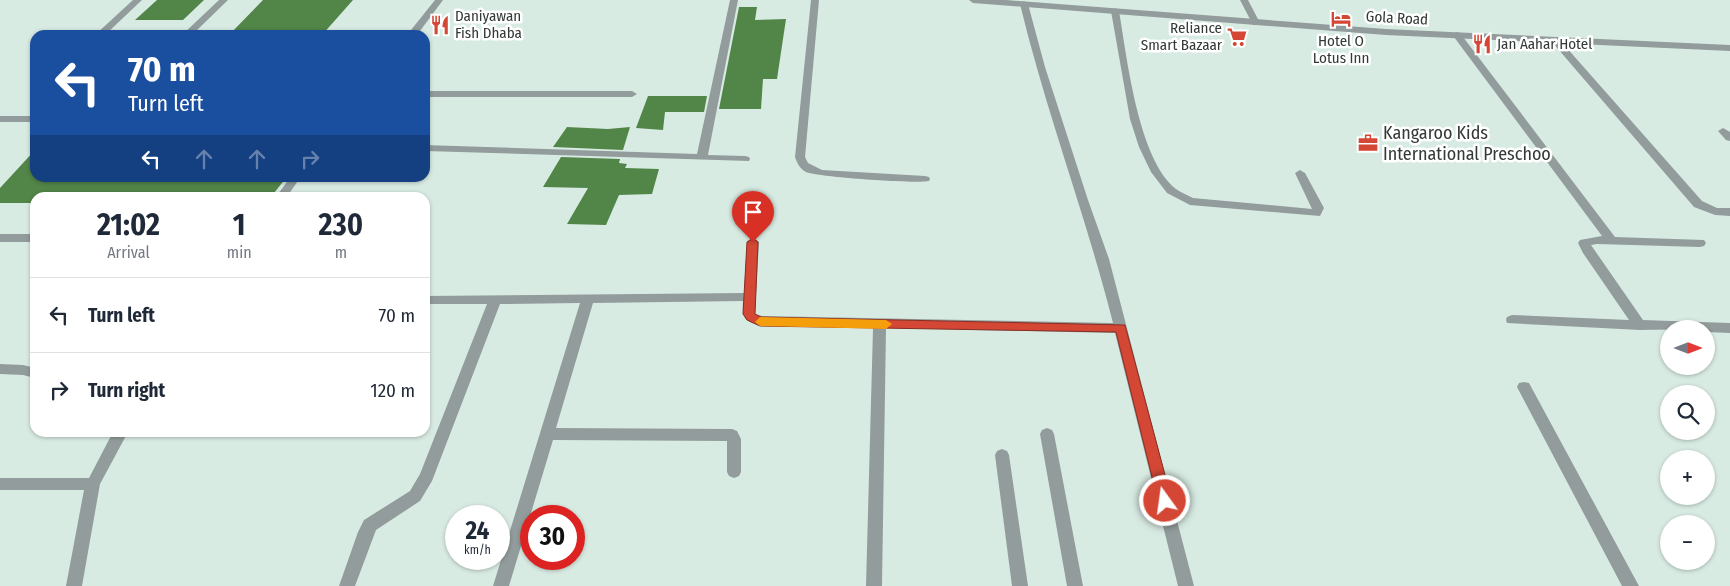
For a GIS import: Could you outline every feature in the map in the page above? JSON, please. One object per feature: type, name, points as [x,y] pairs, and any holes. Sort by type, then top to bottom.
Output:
[{"type":"street","points":[[105,30],[138,0]]},
{"type":"street","points":[[192,30],[224,0]]},
{"type":"street","points":[[416,30],[439,0]]},
{"type":"street","points":[[702,158],[734,0]]},
{"type":"street","points":[[815,0],[800,157],[805,167],[822,173],[925,179]]},
{"type":"street","name":"Gola Road","points":[[973,0],[1256,23],[1730,48]]},
{"type":"street","points":[[1244,0],[1256,23]]},
{"type":"street","points":[[1024,4],[1040,67],[1082,200],[1103,259],[1186,586]]},
{"type":"street","points":[[1115,11],[1133,105],[1146,155],[1153,169],[1174,194],[1190,201],[1316,213],[1318,208],[1300,173]]},
{"type":"street","points":[[1457,35],[1612,241]]},
{"type":"street","points":[[1555,40],[1698,204],[1715,211],[1730,212]]},
{"type":"street","points":[[430,94],[632,94]]},
{"type":"street","points":[[0,119],[30,119]]},
{"type":"street","points":[[430,148],[745,159]]},
{"type":"street","points":[[0,238],[30,238]]},
{"type":"street","points":[[1640,325],[1584,243],[1590,241],[1612,241],[1700,243]]},
{"type":"street","points":[[753,242],[749,314],[751,318],[760,322],[1121,328]]},
{"type":"street","points":[[430,300],[749,297]]},
{"type":"street","points":[[501,586],[588,299]]},
{"type":"street","points":[[347,586],[370,525],[415,496],[427,477],[495,300]]},
{"type":"street","points":[[1512,320],[1730,328]]},
{"type":"street","points":[[874,586],[880,324]]},
{"type":"street","points":[[0,369],[23,370],[30,372]]},
{"type":"street","points":[[1524,387],[1631,586]]},
{"type":"street","points":[[547,434],[732,435],[734,439],[734,472]]},
{"type":"street","points":[[1047,434],[1075,586]]},
{"type":"street","points":[[74,586],[93,484],[118,437]]},
{"type":"street","points":[[1002,455],[1020,586]]},
{"type":"street","points":[[0,484],[93,484]]},
{"type":"building","points":[[157,0],[204,0],[183,20],[135,20]]},
{"type":"building","points":[[263,0],[353,0],[326,30],[234,30]]},
{"type":"building","points":[[739,7],[757,7],[755,20],[786,19],[777,79],[763,79],[761,109],[719,109]]},
{"type":"building","points":[[648,96],[707,96],[704,112],[665,112],[663,130],[636,128]]},
{"type":"building","points":[[567,127],[608,129],[630,127],[623,150],[553,147]]},
{"type":"building","points":[[30,155],[30,182],[283,182],[275,192],[30,192],[30,203],[0,203],[0,188]]},
{"type":"building","points":[[561,157],[620,159],[619,163],[627,164],[625,168],[659,169],[652,194],[619,195],[606,225],[567,224],[588,188],[543,187]]},
{"type":"slow traffic","points":[[760,322],[886,324]]},
{"type":"place","name":"Hotel O Lotus Inn","points":[[1341,19]]},
{"type":"place","name":"Daniyawan Fish Dhaba","points":[[440,25]]},
{"type":"place","name":"Reliance Smart Bazaar","points":[[1237,37]]},
{"type":"place","name":"Jan Aahar Hotel","points":[[1482,44]]},
{"type":"place","name":"Kangaroo Kids International Preschoo","points":[[1368,143]]},
{"type":"route","points":[[753,242],[748,309],[751,318],[760,322],[1121,328],[1165,501]]}]
